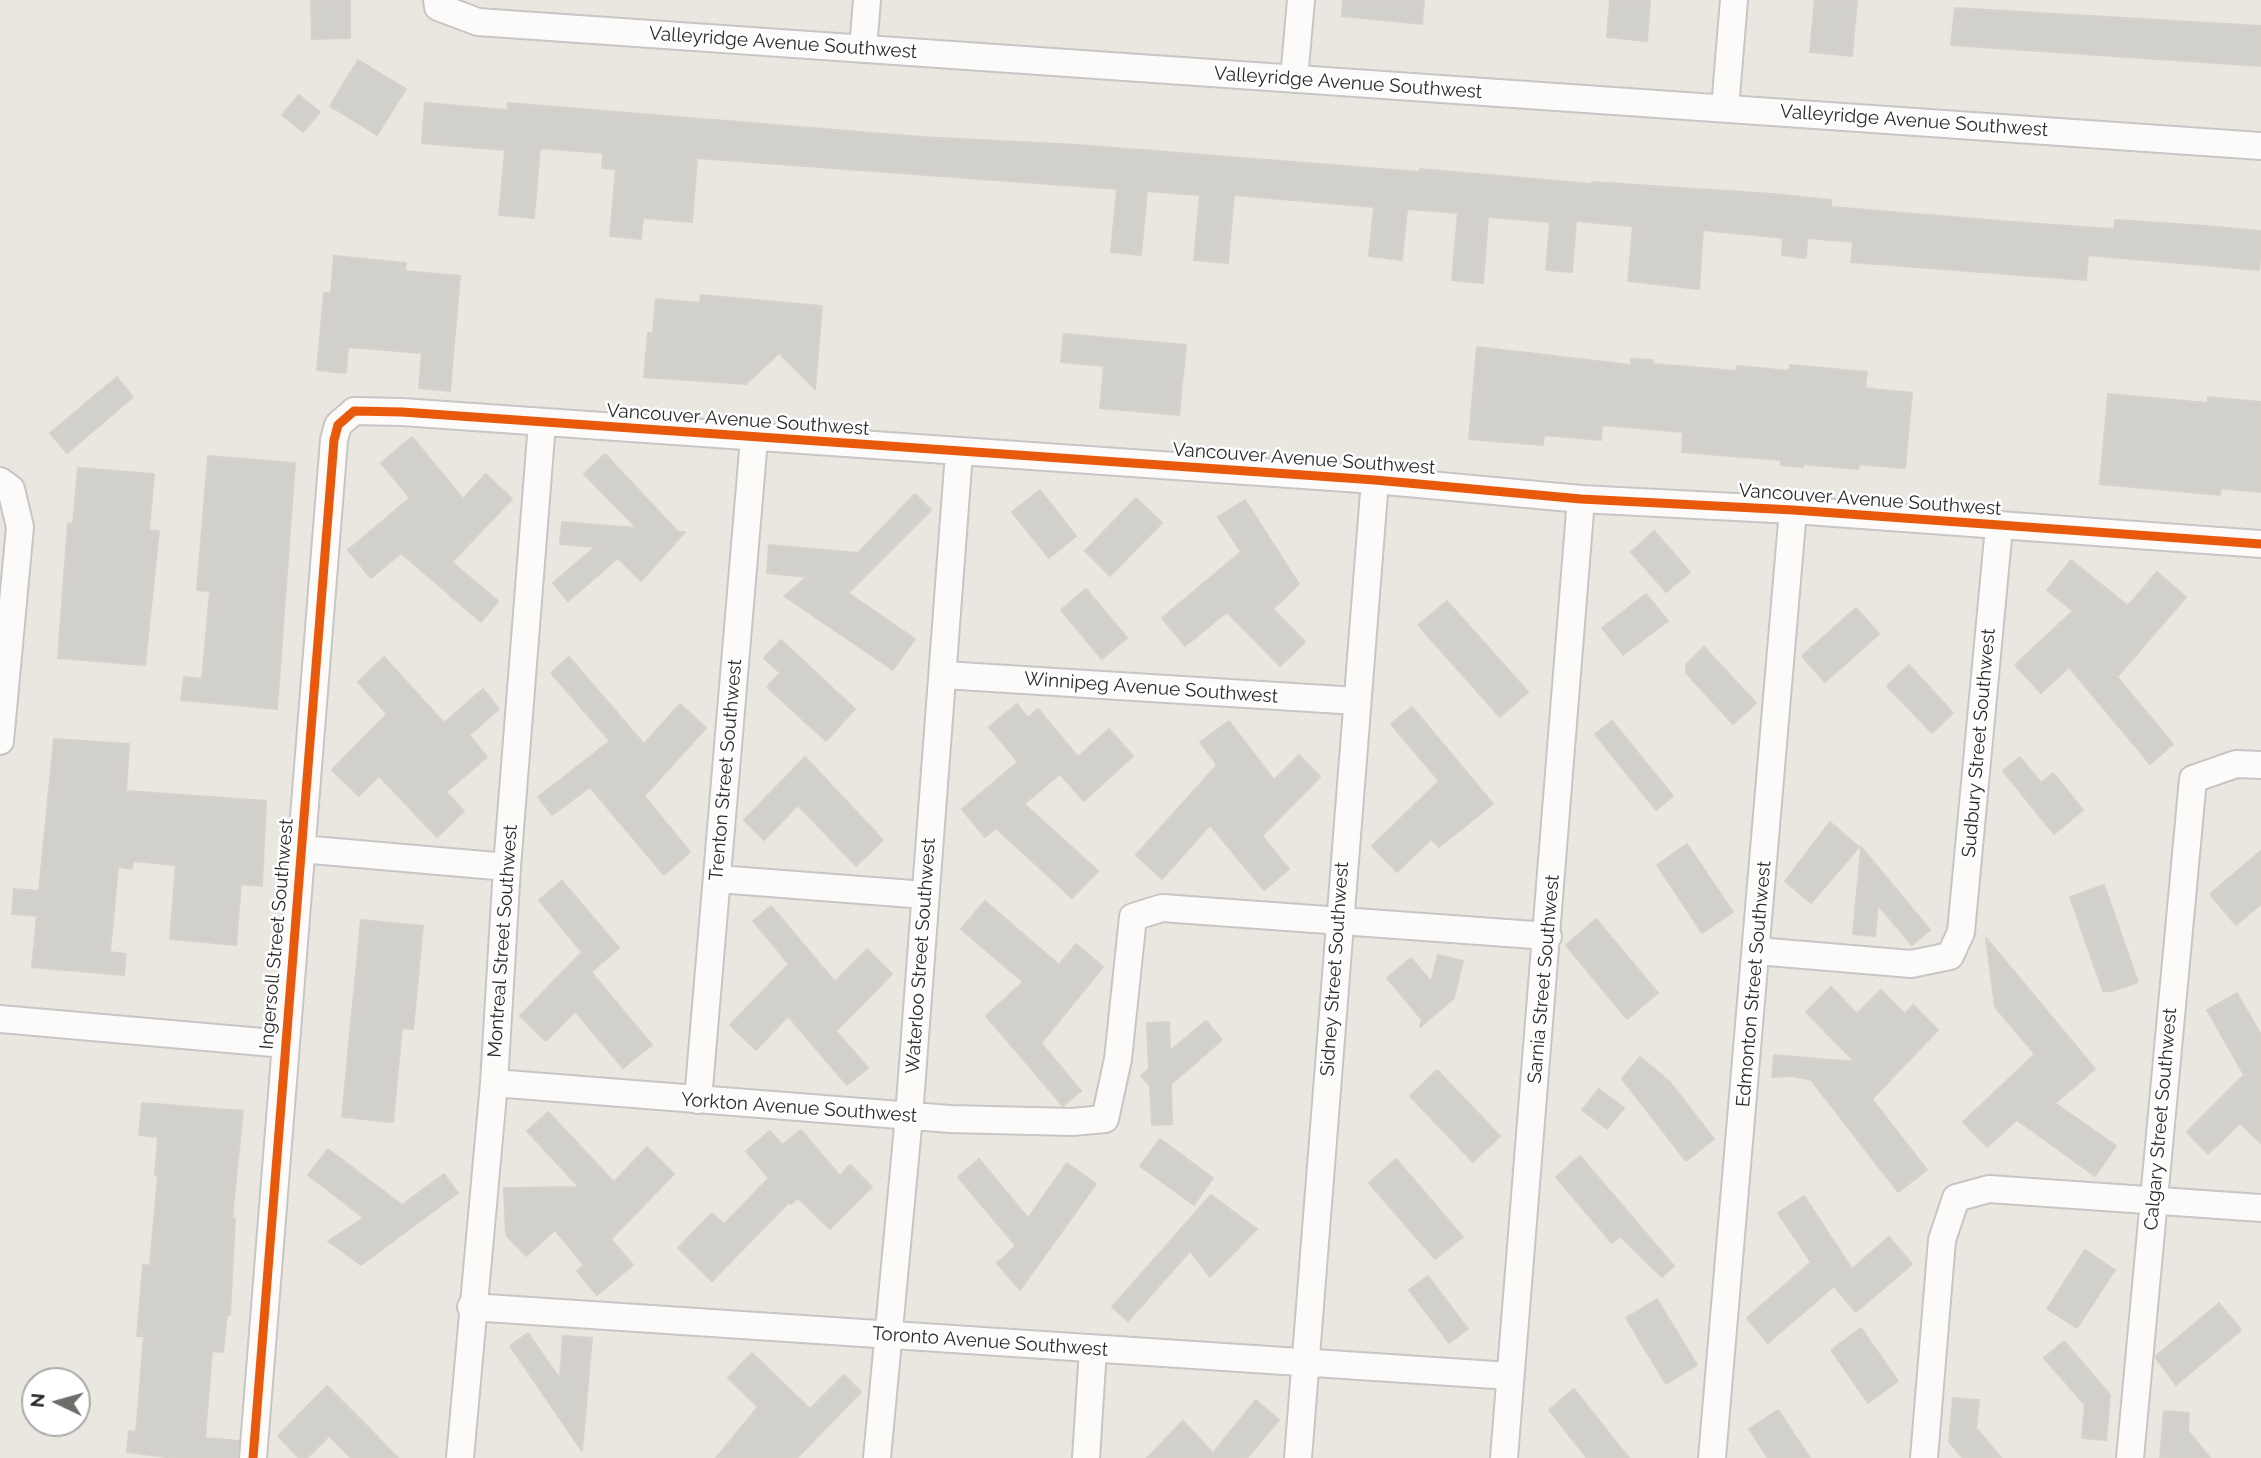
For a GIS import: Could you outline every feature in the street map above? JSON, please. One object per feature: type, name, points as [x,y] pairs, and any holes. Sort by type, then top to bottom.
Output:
[{"type":"street","points":[[863,49],[867,0]]},
{"type":"street","points":[[1294,79],[1301,0]]},
{"type":"street","points":[[1725,108],[1734,0]]},
{"type":"street","name":"Valleyridge Avenue Southwest","points":[[438,3],[478,22],[2261,146]]},
{"type":"street","name":"Vancouver Avenue Southwest","points":[[346,416],[354,411],[402,412],[754,439],[1375,480],[1581,499],[1793,510],[2261,544]]},
{"type":"street","name":"Ingersoll Street Southwest","points":[[253,1458],[334,440],[338,425],[346,416]]},
{"type":"street","name":"Montreal Street Southwest","points":[[460,1458],[471,1307],[494,1083],[507,867],[542,423]]},
{"type":"street","name":"Trenton Street Southwest","points":[[698,1100],[754,439]]},
{"type":"street","name":"Waterloo Street Southwest","points":[[877,1458],[909,1116],[959,453]]},
{"type":"street","name":"Sidney Street Southwest","points":[[1298,1458],[1375,480]]},
{"type":"street","points":[[0,741],[20,527],[6,485]]},
{"type":"street","name":"Sarnia Street Southwest","points":[[1504,1458],[1581,499]]},
{"type":"street","name":"Edmonton Street Southwest","points":[[1712,1458],[1793,510]]},
{"type":"street","name":"Sudbury Street Southwest","points":[[1757,951],[1911,964],[1950,956],[1961,932],[1999,527]]},
{"type":"street","name":"Winnipeg Avenue Southwest","points":[[944,676],[1357,701]]},
{"type":"street","name":"Calgary Street Southwest","points":[[2130,1458],[2193,779],[2236,764],[2261,765]]},
{"type":"street","points":[[301,849],[507,867]]},
{"type":"street","points":[[718,879],[925,895]]},
{"type":"street","name":"Yorkton Avenue Southwest","points":[[494,1083],[909,1116],[1072,1122],[1105,1119],[1118,1059],[1133,917],[1162,908],[1339,923]]},
{"type":"street","points":[[1339,923],[1548,936]]},
{"type":"street","points":[[0,1019],[285,1044]]},
{"type":"street","points":[[1924,1458],[1942,1240],[1956,1198],[1989,1189],[2261,1208]]},
{"type":"street","name":"Toronto Avenue Southwest","points":[[471,1307],[1510,1376]]},
{"type":"street","points":[[1086,1458],[1093,1349]]},
{"type":"building","points":[[311,0],[350,0],[350,38],[312,39]]},
{"type":"building","points":[[1343,0],[1424,0],[1422,24],[1342,16]]},
{"type":"building","points":[[1610,0],[1650,0],[1647,41],[1607,37]]},
{"type":"building","points":[[1815,0],[1857,0],[1852,56],[1810,52]]},
{"type":"building","points":[[1955,8],[2261,26],[2261,66],[1951,45]]},
{"type":"building","points":[[358,60],[406,89],[377,135],[330,106]]},
{"type":"building","points":[[299,95],[320,112],[303,132],[282,115]]},
{"type":"building","points":[[425,103],[508,110],[508,103],[921,137],[1078,145],[1420,172],[1420,169],[1592,184],[1773,194],[1831,200],[1831,207],[2025,223],[2114,229],[2115,220],[2206,226],[2261,231],[2261,249],[2259,270],[2088,255],[2086,280],[1851,262],[1853,242],[1807,238],[1806,258],[1782,255],[1783,238],[1703,230],[1699,289],[1628,281],[1633,226],[1576,221],[1572,272],[1546,270],[1550,222],[1488,217],[1483,283],[1452,280],[1458,213],[1407,209],[1402,260],[1369,256],[1374,207],[1234,195],[1228,263],[1194,260],[1200,195],[1147,191],[1141,255],[1111,252],[1117,189],[697,158],[692,222],[643,218],[641,239],[610,236],[616,169],[602,168],[603,153],[540,148],[534,218],[499,215],[505,150],[422,143]]},
{"type":"building","points":[[334,256],[406,263],[405,271],[460,276],[450,391],[419,388],[422,353],[348,347],[346,373],[317,370],[324,293],[331,293]]},
{"type":"building","points":[[701,295],[822,306],[815,389],[779,353],[746,384],[644,377],[648,333],[653,333],[656,299],[700,303]]},
{"type":"building","points":[[1064,334],[1186,345],[1179,415],[1100,408],[1104,366],[1061,362]]},
{"type":"building","points":[[1477,347],[1631,365],[1631,359],[1653,360],[1653,364],[1737,371],[1737,366],[1789,371],[1790,365],[1867,372],[1865,388],[1912,393],[1905,468],[1859,464],[1858,469],[1803,464],[1803,467],[1781,465],[1781,460],[1682,452],[1683,432],[1602,425],[1601,440],[1544,435],[1543,445],[1469,439]]},
{"type":"building","points":[[117,377],[133,397],[67,453],[50,433]]},
{"type":"building","points":[[2108,394],[2208,403],[2208,397],[2261,402],[2261,492],[2221,488],[2220,495],[2100,484]]},
{"type":"building","points":[[412,437],[463,499],[486,474],[512,499],[452,562],[498,601],[481,622],[401,553],[371,578],[348,550],[410,498],[381,463]]},
{"type":"building","points":[[605,454],[678,532],[685,532],[641,581],[618,558],[568,601],[553,583],[595,547],[560,544],[562,522],[637,528],[584,474]]},
{"type":"building","points":[[208,456],[295,463],[277,709],[181,700],[184,677],[202,679],[210,591],[197,590]]},
{"type":"building","points":[[78,468],[154,474],[149,530],[159,531],[145,665],[58,658],[68,523],[73,524]]},
{"type":"building","points":[[1040,490],[1076,536],[1049,558],[1012,512]]},
{"type":"building","points":[[915,494],[931,510],[848,593],[915,639],[893,670],[784,596],[807,577],[767,573],[769,545],[858,553]]},
{"type":"building","points":[[1136,498],[1162,523],[1110,576],[1085,551]]},
{"type":"building","points":[[1245,500],[1299,584],[1273,609],[1305,642],[1280,666],[1227,612],[1185,646],[1162,618],[1241,552],[1218,517]]},
{"type":"building","points":[[1654,531],[1690,572],[1666,592],[1631,552]]},
{"type":"building","points":[[2071,560],[2128,606],[2157,572],[2186,597],[2117,677],[2173,744],[2150,764],[2069,667],[2041,693],[2015,665],[2073,611],[2047,590]]},
{"type":"building","points":[[1086,589],[1127,638],[1102,659],[1061,610]]},
{"type":"building","points":[[1646,594],[1668,621],[1623,655],[1602,628]]},
{"type":"building","points":[[1447,601],[1528,692],[1500,717],[1418,625]]},
{"type":"building","points":[[1856,608],[1879,634],[1825,682],[1802,656]]},
{"type":"building","points":[[781,640],[855,709],[826,741],[767,687],[780,673],[764,658]]},
{"type":"building","points":[[1704,647],[1756,703],[1733,724],[1686,673],[1686,665]]},
{"type":"building","points":[[384,657],[444,723],[483,689],[499,709],[469,735],[487,757],[446,792],[464,811],[437,837],[379,776],[359,796],[332,770],[387,714],[358,682]]},
{"type":"building","points":[[569,657],[644,744],[680,704],[706,728],[644,796],[690,852],[664,875],[590,787],[552,815],[538,797],[610,741],[551,673]]},
{"type":"building","points":[[1909,665],[1953,713],[1932,733],[1887,686]]},
{"type":"building","points":[[1017,704],[1028,718],[1038,709],[1078,757],[1109,729],[1133,756],[1084,801],[1060,774],[1024,804],[1098,871],[1072,898],[996,828],[985,837],[962,809],[1018,762],[989,727]]},
{"type":"building","points":[[1412,707],[1493,804],[1439,847],[1431,839],[1397,872],[1372,846],[1439,781],[1391,724]]},
{"type":"building","points":[[1229,721],[1274,780],[1299,755],[1320,777],[1262,836],[1289,869],[1264,890],[1210,825],[1162,879],[1136,855],[1217,765],[1200,742]]},
{"type":"building","points":[[1612,721],[1673,796],[1656,810],[1595,734]]},
{"type":"building","points":[[54,739],[129,744],[126,791],[266,801],[262,886],[241,884],[236,945],[170,939],[176,865],[133,861],[132,869],[118,867],[110,952],[126,954],[124,975],[32,967],[37,916],[12,914],[14,889],[39,891]]},
{"type":"building","points":[[805,757],[883,840],[856,866],[798,805],[764,840],[744,820]]},
{"type":"building","points":[[2020,757],[2041,783],[2053,773],[2083,810],[2054,834],[2003,771]]},
{"type":"building","points":[[1830,822],[1859,847],[1811,903],[1785,881]]},
{"type":"building","points":[[1687,844],[1733,912],[1702,933],[1657,865]]},
{"type":"building","points":[[1861,847],[1930,930],[1912,945],[1878,905],[1875,936],[1853,934]]},
{"type":"building","points":[[2261,851],[2261,904],[2236,925],[2210,894]]},
{"type":"building","points":[[562,881],[619,948],[591,972],[652,1045],[623,1068],[575,1011],[546,1041],[520,1016],[582,952],[539,900]]},
{"type":"building","points":[[2104,885],[2138,982],[2112,991],[2103,991],[2070,897]]},
{"type":"building","points":[[985,901],[1059,965],[1076,944],[1103,967],[1041,1043],[1081,1091],[1063,1106],[986,1016],[1023,982],[961,929]]},
{"type":"building","points":[[771,906],[835,982],[867,949],[892,974],[836,1031],[868,1068],[847,1085],[788,1016],[756,1050],[730,1025],[789,964],[753,921]]},
{"type":"building","points":[[1596,919],[1658,993],[1627,1019],[1566,945]]},
{"type":"building","points":[[361,920],[423,926],[413,1029],[402,1028],[393,1122],[342,1117]]},
{"type":"building","points":[[1986,938],[2095,1069],[2055,1103],[2116,1146],[2095,1176],[2017,1120],[1987,1147],[1963,1122],[2035,1054],[1995,1007]]},
{"type":"building","points":[[1438,955],[1463,961],[1454,998],[1420,1027],[1422,1020],[1387,978],[1411,958],[1431,982]]},
{"type":"building","points":[[1831,987],[1857,1014],[1881,990],[1905,1014],[1913,1005],[1938,1030],[1872,1099],[1927,1170],[1898,1192],[1811,1080],[1793,1076],[1772,1077],[1774,1055],[1855,1062],[1806,1012]]},
{"type":"building","points":[[2237,993],[2261,1035],[2261,1143],[2240,1123],[2208,1154],[2187,1132],[2244,1075],[2207,1010]]},
{"type":"building","points":[[1206,1021],[1222,1040],[1171,1084],[1172,1124],[1152,1125],[1150,1086],[1141,1076],[1149,1069],[1147,1023],[1169,1022],[1170,1051]]},
{"type":"building","points":[[1640,1057],[1670,1082],[1714,1139],[1686,1161],[1622,1079]]},
{"type":"building","points":[[1437,1070],[1500,1136],[1473,1162],[1410,1096]]},
{"type":"building","points":[[1599,1089],[1624,1108],[1607,1129],[1582,1110]]},
{"type":"building","points":[[142,1103],[243,1111],[232,1218],[235,1219],[230,1315],[227,1315],[223,1352],[212,1351],[205,1438],[239,1441],[237,1458],[174,1458],[127,1452],[129,1431],[136,1432],[144,1336],[137,1336],[143,1265],[150,1266],[158,1175],[155,1175],[158,1137],[139,1135]]},
{"type":"building","points":[[548,1112],[614,1182],[647,1147],[674,1174],[611,1239],[633,1265],[597,1295],[577,1271],[584,1265],[555,1230],[526,1256],[506,1235],[504,1188],[579,1187],[527,1131]]},
{"type":"building","points":[[801,1130],[840,1176],[850,1165],[872,1187],[830,1229],[798,1198],[791,1204],[789,1202],[712,1281],[678,1248],[712,1213],[724,1224],[769,1178],[746,1151],[770,1131],[782,1145]]},
{"type":"building","points":[[1160,1139],[1213,1178],[1194,1205],[1140,1166]]},
{"type":"building","points":[[328,1149],[402,1205],[444,1174],[458,1193],[361,1265],[328,1241],[364,1218],[308,1175]]},
{"type":"building","points":[[1580,1156],[1674,1266],[1662,1277],[1620,1236],[1612,1243],[1556,1177]]},
{"type":"building","points":[[979,1159],[1028,1218],[1067,1163],[1096,1184],[1020,1290],[997,1263],[1016,1246],[958,1177]]},
{"type":"building","points":[[1396,1159],[1463,1237],[1435,1259],[1369,1183]]},
{"type":"building","points":[[1211,1195],[1257,1229],[1210,1277],[1190,1251],[1128,1321],[1112,1307]]},
{"type":"building","points":[[1804,1196],[1852,1269],[1889,1237],[1912,1264],[1856,1312],[1834,1286],[1768,1343],[1747,1318],[1811,1262],[1778,1213]]},
{"type":"building","points":[[2085,1250],[2115,1270],[2077,1328],[2047,1309]]},
{"type":"building","points":[[1428,1276],[1468,1329],[1449,1343],[1409,1290]]},
{"type":"building","points":[[1657,1299],[1697,1365],[1666,1384],[1626,1318]]},
{"type":"building","points":[[2219,1303],[2241,1330],[2176,1385],[2155,1357]]},
{"type":"building","points":[[1861,1328],[1898,1381],[1868,1403],[1831,1350]]},
{"type":"building","points":[[528,1333],[560,1379],[563,1336],[592,1338],[582,1451],[510,1346]]},
{"type":"building","points":[[2064,1341],[2110,1395],[2106,1440],[2082,1438],[2085,1405],[2044,1358]]},
{"type":"building","points":[[752,1353],[810,1409],[844,1375],[861,1392],[797,1458],[716,1458],[758,1407],[728,1378]]},
{"type":"building","points":[[327,1386],[398,1458],[351,1458],[329,1436],[307,1458],[299,1458],[278,1436]]},
{"type":"building","points":[[1574,1389],[1629,1458],[1587,1458],[1549,1410]]},
{"type":"building","points":[[1953,1398],[1979,1400],[1976,1428],[2001,1458],[1963,1458],[1949,1442]]},
{"type":"building","points":[[1256,1400],[1279,1420],[1247,1458],[1147,1458],[1183,1421],[1213,1453]]},
{"type":"building","points":[[1778,1410],[1810,1458],[1768,1458],[1749,1429]]},
{"type":"building","points":[[2164,1411],[2189,1413],[2188,1431],[2210,1458],[2160,1458]]},
{"type":"cycle path","points":[[253,1458],[334,440],[338,425],[354,411],[402,412],[1375,480],[1581,499],[1793,510],[2261,544]]}]
